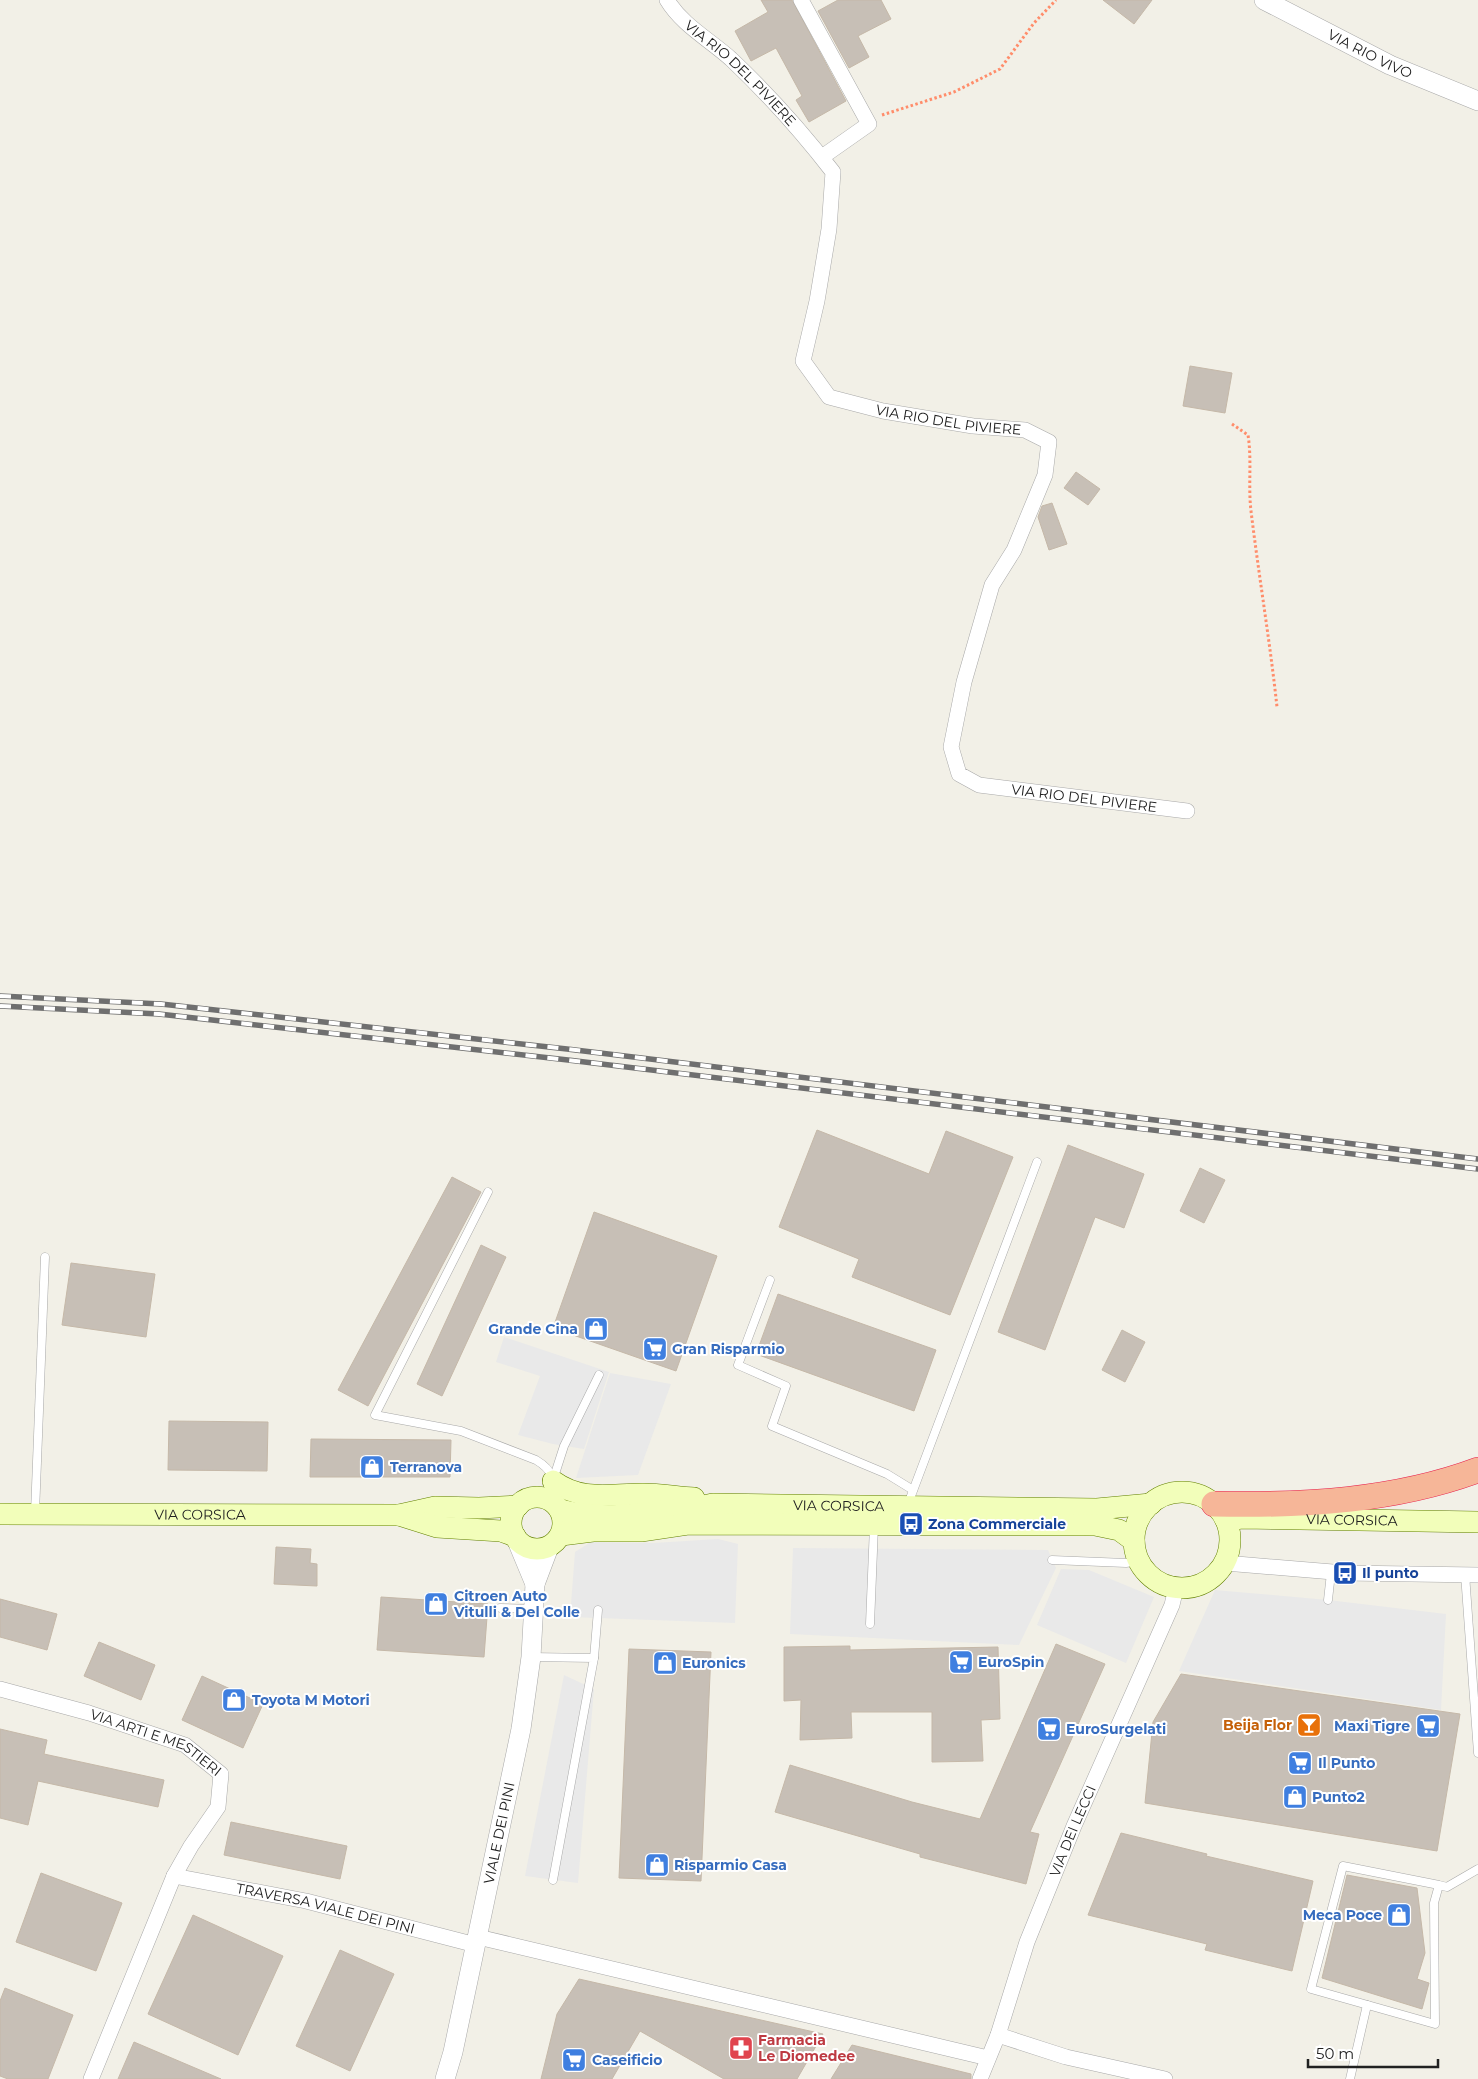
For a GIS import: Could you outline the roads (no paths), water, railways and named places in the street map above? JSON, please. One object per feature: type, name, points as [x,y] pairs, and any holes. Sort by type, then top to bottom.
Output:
[{"type":"highway","points":[[1220,1512],[1257,1505],[1328,1501],[1424,1486],[1478,1470]]},
{"type":"main road","points":[[555,1541],[564,1521],[554,1497],[572,1492],[584,1495],[645,1494],[695,1498],[713,1504]]},
{"type":"main road","name":"VIA CORSICA","points":[[1136,1551],[1136,1526],[1140,1517],[1151,1504],[1164,1495],[1178,1492],[1195,1494],[1220,1512],[1242,1518],[1478,1522]]},
{"type":"main road","name":"VIA CORSICA","points":[[0,1514],[399,1515],[435,1507],[479,1508],[518,1506],[522,1502],[535,1498],[554,1497],[587,1516],[625,1517],[692,1510],[713,1504],[910,1498],[1096,1509],[1151,1504]]},
{"type":"main road","points":[[515,1536],[512,1520],[518,1506]]},
{"type":"main road","points":[[1220,1512],[1230,1540],[1225,1563]]},
{"type":"main road","name":"VIA CORSICA","points":[[399,1515],[437,1527],[501,1531],[515,1536],[518,1541],[528,1548],[539,1550],[555,1541],[593,1531],[641,1530],[688,1524],[1095,1525],[1119,1530],[1136,1551],[1150,1577],[1162,1584],[1176,1588],[1192,1588],[1206,1583],[1218,1573],[1225,1563]]},
{"type":"street","name":"VIA RIO DEL PIVIERE","points":[[667,0],[673,11],[730,58],[792,121],[834,172],[829,229],[817,301],[803,361],[829,397],[902,414],[973,426],[1025,430],[1049,442],[1045,475],[1014,550],[992,585],[964,682],[951,747],[959,774],[979,785],[1187,811]]},
{"type":"street","points":[[801,0],[869,124],[822,157]]},
{"type":"street","name":"VIA RIO VIVO","points":[[1264,0],[1390,65],[1478,101]]},
{"type":"street","name":"VIALE DEI PINI","points":[[515,1536],[535,1584]]},
{"type":"street","name":"VIALE DEI PINI","points":[[445,2079],[453,2052],[522,1729],[531,1657],[535,1584],[555,1541]]},
{"type":"street","points":[[1225,1563],[1331,1573],[1471,1575]]},
{"type":"street","name":"VIA DEI LECCI","points":[[980,2079],[998,2035],[1027,1942],[1078,1817],[1172,1605],[1176,1588]]},
{"type":"street","name":"VIA ARTI E MESTIERI","points":[[0,1689],[88,1713],[185,1745],[220,1774],[218,1807],[191,1846],[174,1876],[91,2079]]},
{"type":"street","name":"TRAVERSA VIALE DEI PINI","points":[[174,1876],[306,1901],[988,2058]]},
{"type":"street","points":[[998,2035],[1066,2057],[1139,2076],[1165,2079]]},
{"type":"lane","points":[[770,1280],[738,1365],[786,1386],[772,1426],[887,1474],[910,1498],[1037,1162]]},
{"type":"lane","points":[[488,1192],[375,1415],[462,1431],[536,1460],[550,1471],[554,1497]]},
{"type":"lane","points":[[35,1513],[46,1257]]},
{"type":"lane","points":[[554,1497],[564,1446],[599,1374]]},
{"type":"lane","points":[[870,1624],[874,1524]]},
{"type":"lane","points":[[1052,1560],[1126,1564],[1136,1551]]},
{"type":"lane","points":[[1328,1600],[1331,1573]]},
{"type":"lane","points":[[1471,1575],[1478,1753]]},
{"type":"lane","points":[[500,1608],[534,1609]]},
{"type":"lane","points":[[553,1880],[594,1658],[598,1610]]},
{"type":"lane","points":[[531,1657],[594,1658]]},
{"type":"lane","points":[[1439,1885],[1434,1903],[1435,2024],[1311,1989],[1343,1866],[1447,1886],[1478,1869]]},
{"type":"lane","points":[[1350,2079],[1368,2005]]},
{"type":"railway","points":[[0,996],[161,1004],[567,1049],[1478,1159]]},
{"type":"railway","points":[[0,1006],[159,1014],[568,1060],[1478,1169]]},
{"type":"place","name":"Grande Cina","points":[[596,1329]]},
{"type":"place","name":"Gran Risparmio","points":[[655,1349]]},
{"type":"place","name":"Terranova","points":[[372,1467]]},
{"type":"place","name":"Zona Commerciale","points":[[911,1524]]},
{"type":"place","name":"Il punto","points":[[1345,1573]]},
{"type":"place","name":"Citroen Auto Vitulli & Del Colle","points":[[436,1604]]},
{"type":"place","name":"EuroSpin","points":[[961,1662]]},
{"type":"place","name":"Euronics","points":[[665,1663]]},
{"type":"place","name":"Toyota M Motori","points":[[234,1700]]},
{"type":"place","name":"Beija Flor","points":[[1309,1725]]},
{"type":"place","name":"Maxi Tigre","points":[[1428,1726]]},
{"type":"place","name":"EuroSurgelati","points":[[1049,1729]]},
{"type":"place","name":"Il Punto","points":[[1300,1763]]},
{"type":"place","name":"Punto2","points":[[1295,1797]]},
{"type":"place","name":"Risparmio Casa","points":[[657,1865]]},
{"type":"place","name":"Meca Poce","points":[[1399,1915]]},
{"type":"place","name":"Farmacia Le Diomedee","points":[[741,2048]]},
{"type":"place","name":"Caseificio","points":[[574,2060]]}]
